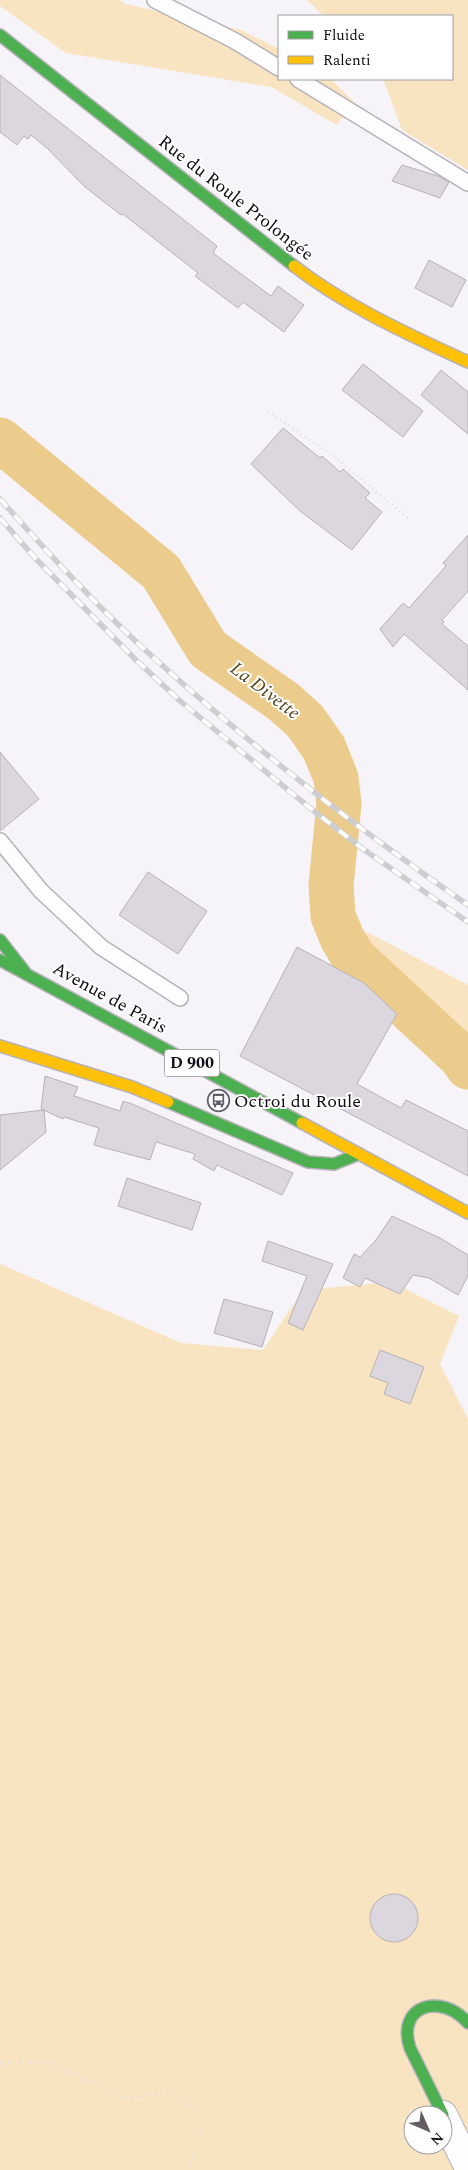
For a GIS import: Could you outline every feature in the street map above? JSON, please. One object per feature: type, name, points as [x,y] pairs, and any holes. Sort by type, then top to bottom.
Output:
[{"type":"street","name":"Rue du Roule Prolongée","points":[[0,35],[318,284],[384,322],[468,362]]},
{"type":"street","name":"D 900","points":[[0,940],[25,972]]},
{"type":"street","name":"Avenue de Paris","points":[[0,960],[468,1213]]},
{"type":"street","points":[[0,1046],[132,1088],[308,1162],[334,1164],[360,1154]]},
{"type":"street","points":[[438,2105],[408,2044],[406,2030],[414,2014],[428,2006],[441,2004],[457,2011],[468,2023]]},
{"type":"street","points":[[453,2135],[468,2166]]},
{"type":"lane","points":[[155,0],[234,41],[278,67]]},
{"type":"lane","points":[[300,80],[468,183]]},
{"type":"lane","points":[[0,841],[41,890],[101,947],[180,998]]},
{"type":"path","points":[[268,411],[336,458],[408,518]]},
{"type":"path","points":[[0,2064],[47,2062],[126,2099],[172,2090],[200,2112],[202,2141],[188,2170]]},
{"type":"shaded area","points":[[0,0],[119,0],[126,4],[241,30],[278,48],[278,80],[332,80],[354,102],[337,125],[271,87],[66,53],[0,6]]},
{"type":"shaded area","points":[[307,0],[468,0],[468,170],[402,130],[383,80],[453,80],[453,15],[323,15]]},
{"type":"shaded area","points":[[347,926],[369,933],[468,985],[468,1041],[364,957],[349,934]]},
{"type":"shaded area","points":[[0,1264],[181,1343],[263,1350],[303,1290],[391,1282],[459,1316],[440,1364],[468,1419],[468,2170],[0,2170]]},
{"type":"building","points":[[0,75],[217,246],[213,253],[271,296],[278,286],[304,305],[284,332],[243,302],[238,308],[195,276],[198,273],[123,214],[121,215],[85,187],[48,149],[31,135],[28,139],[24,136],[17,145],[0,132]]},
{"type":"building","points":[[402,165],[438,176],[449,182],[440,198],[392,181]]},
{"type":"building","points":[[429,260],[466,280],[452,307],[415,288]]},
{"type":"building","points":[[363,364],[423,411],[403,437],[342,390]]},
{"type":"building","points":[[441,370],[468,392],[468,434],[421,395]]},
{"type":"building","points":[[283,428],[320,458],[322,456],[340,472],[343,469],[370,493],[365,498],[382,512],[352,550],[300,511],[251,464]]},
{"type":"building","points":[[468,535],[468,591],[442,620],[444,622],[442,624],[468,646],[468,690],[404,634],[393,647],[380,629],[403,603],[409,608],[446,566],[443,563]]},
{"type":"building","points":[[0,752],[39,799],[0,831]]},
{"type":"building","points":[[148,872],[207,911],[178,954],[119,915]]},
{"type":"building","points":[[297,947],[364,983],[397,1014],[357,1084],[401,1108],[406,1100],[468,1131],[468,1176],[240,1056]]},
{"type":"building","points":[[45,1076],[78,1087],[74,1096],[120,1111],[123,1101],[132,1104],[293,1173],[282,1195],[217,1165],[214,1171],[193,1159],[195,1154],[156,1142],[150,1160],[94,1145],[99,1128],[64,1117],[63,1119],[41,1109]]},
{"type":"building","points":[[44,1110],[46,1132],[0,1170],[0,1115]]},
{"type":"building","points":[[127,1178],[201,1203],[192,1230],[118,1206]]},
{"type":"building","points":[[392,1216],[440,1238],[468,1255],[468,1276],[458,1295],[429,1278],[413,1275],[400,1294],[365,1278],[360,1287],[343,1278],[354,1254],[360,1257],[376,1240]]},
{"type":"building","points":[[268,1241],[333,1264],[303,1330],[288,1323],[307,1276],[262,1261]]},
{"type":"building","points":[[224,1299],[273,1312],[262,1347],[214,1333]]},
{"type":"building","points":[[380,1350],[424,1367],[410,1404],[384,1394],[388,1383],[370,1376]]},
{"type":"building","points":[[389,1894],[399,1894],[411,1901],[418,1913],[418,1923],[411,1935],[399,1942],[389,1942],[381,1938],[374,1931],[370,1923],[370,1913],[374,1905],[381,1898]]},
{"type":"waterway","name":"La Divette","points":[[0,440],[161,572],[208,649],[284,702],[305,721],[324,748],[336,778],[339,804],[331,885],[333,916],[342,938],[353,957],[461,1057],[468,1067]]},
{"type":"railway","points":[[0,499],[88,595],[183,684],[302,783],[468,905]]},
{"type":"railway","points":[[0,518],[36,559],[135,659],[179,700],[363,849],[468,922]]},
{"type":"traffic: fast","points":[[0,35],[294,266]]},
{"type":"traffic: fast","points":[[0,940],[25,972]]},
{"type":"traffic: fast","points":[[0,960],[302,1123]]},
{"type":"traffic: fast","points":[[168,1102],[308,1162],[334,1164],[359,1154]]},
{"type":"traffic: fast","points":[[438,2105],[410,2048],[407,2033],[409,2022],[415,2013],[424,2008],[434,2006],[446,2008],[457,2013],[468,2023]]},
{"type":"traffic: slow","points":[[294,266],[314,281],[357,307],[468,362]]},
{"type":"traffic: slow","points":[[0,1046],[132,1087],[168,1102]]},
{"type":"traffic: slow","points":[[302,1123],[468,1213]]},
{"type":"place","name":"Octroi du Roule","points":[[218,1101]]}]
